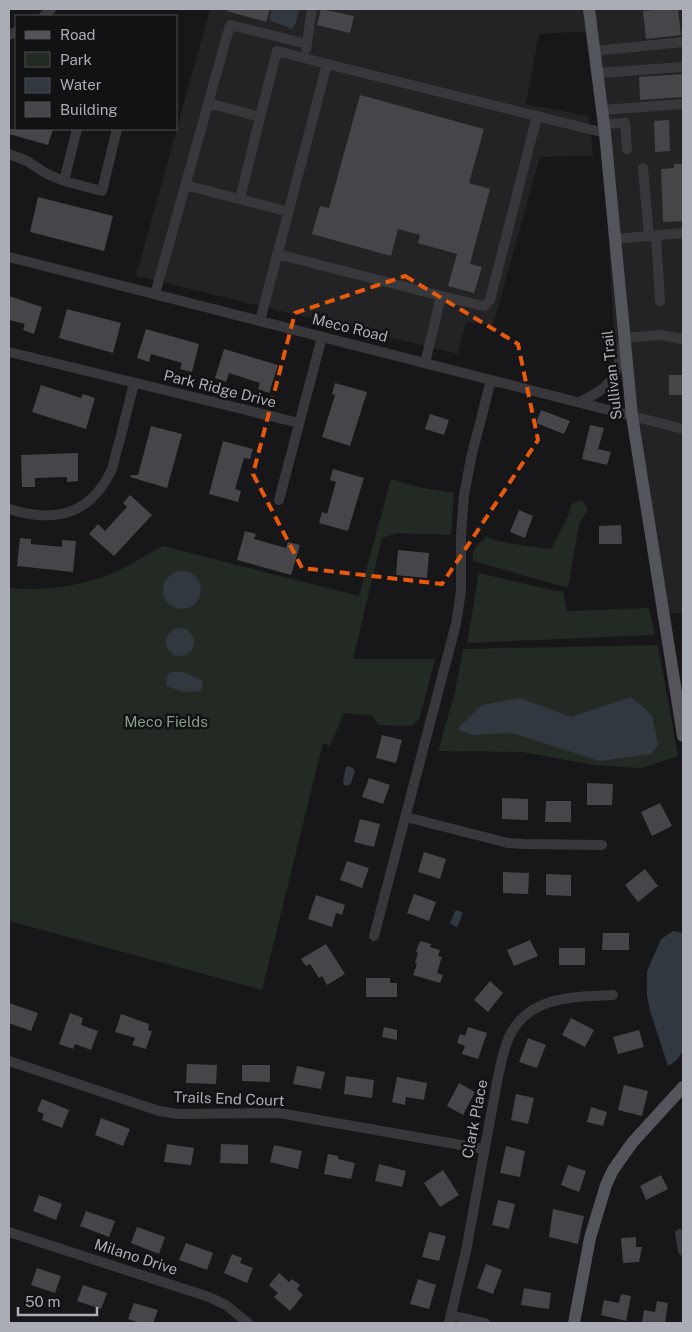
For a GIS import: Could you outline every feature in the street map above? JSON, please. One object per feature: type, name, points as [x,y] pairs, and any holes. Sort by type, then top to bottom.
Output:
[{"type":"main road","name":"Sullivan Trail","points":[[590,9],[604,128],[632,416],[683,736]]},
{"type":"main road","points":[[574,1323],[590,1238],[606,1185],[613,1170],[632,1143],[683,1087]]},
{"type":"street","points":[[304,58],[312,9]]},
{"type":"street","points":[[155,294],[230,25],[307,44]]},
{"type":"street","points":[[595,51],[683,42]]},
{"type":"street","points":[[240,199],[278,51],[537,116],[604,128],[625,123],[627,149]]},
{"type":"street","points":[[260,321],[327,64]]},
{"type":"street","points":[[598,73],[683,67]]},
{"type":"street","points":[[208,103],[260,117]]},
{"type":"street","points":[[602,110],[683,104]]},
{"type":"street","points":[[277,254],[484,306],[490,300],[537,116]]},
{"type":"street","points":[[64,181],[77,130]]},
{"type":"street","points":[[9,154],[27,161],[47,174],[64,181],[102,191],[117,130]]},
{"type":"street","points":[[643,168],[660,301]]},
{"type":"street","points":[[185,185],[288,212]]},
{"type":"street","points":[[615,239],[683,233]]},
{"type":"street","name":"Meco Road","points":[[9,257],[683,429]]},
{"type":"street","points":[[425,363],[442,296]]},
{"type":"street","points":[[579,402],[597,394],[610,384],[617,371],[624,338],[660,335],[683,339]]},
{"type":"street","points":[[279,500],[322,337]]},
{"type":"street","name":"Park Ridge Drive","points":[[9,352],[299,423]]},
{"type":"street","points":[[374,936],[456,624],[461,592],[461,535],[464,494],[491,380]]},
{"type":"street","points":[[9,509],[25,514],[64,515],[82,505],[99,490],[112,468],[134,383]]},
{"type":"street","points":[[406,817],[508,843],[602,845]]},
{"type":"street","name":"Clark Place","points":[[450,1319],[466,1251],[503,1054],[509,1037],[520,1022],[543,1004],[559,999],[613,995]]},
{"type":"street","name":"Trails End Court","points":[[9,1062],[158,1111],[178,1114],[279,1113],[484,1149]]},
{"type":"street","name":"Milano Drive","points":[[9,1232],[209,1297],[226,1305],[248,1323]]},
{"type":"street","points":[[680,1234],[683,1251]]},
{"type":"street","points":[[450,1319],[485,1323]]},
{"type":"highlighted area","points":[[405,276],[518,344],[538,440],[442,584],[302,568],[253,474],[295,313]]},
{"type":"shaded area","points":[[210,9],[683,9],[683,613],[667,613],[614,335],[597,31],[539,34],[526,104],[589,116],[593,156],[540,157],[493,325],[466,322],[458,354],[136,276]]},
{"type":"green space","name":"Meco Fields","points":[[391,479],[418,487],[454,493],[451,535],[397,533],[382,538],[353,659],[435,659],[419,720],[411,726],[379,725],[372,716],[344,713],[330,746],[323,743],[262,990],[9,921],[9,588],[34,589],[84,583],[115,572],[163,546],[359,596]]},
{"type":"green space","points":[[582,500],[588,509],[579,524],[568,588],[473,561],[474,550],[486,537],[507,543],[551,549],[572,504]]},
{"type":"green space","points":[[479,573],[563,591],[567,611],[649,608],[655,635],[467,643]]},
{"type":"green space","points":[[658,645],[678,756],[642,768],[594,765],[522,752],[438,751],[455,692],[463,649]]},
{"type":"water","points":[[272,9],[299,9],[296,23],[292,29],[269,20]]},
{"type":"water","points":[[182,571],[195,577],[201,590],[195,603],[182,609],[169,603],[163,590],[169,577]]},
{"type":"water","points":[[180,628],[190,632],[194,642],[190,652],[180,656],[170,652],[166,642],[170,632]]},
{"type":"water","points":[[170,672],[183,672],[203,681],[201,691],[184,692],[166,686],[167,676]]},
{"type":"water","points":[[631,697],[652,715],[658,745],[651,754],[600,761],[512,733],[472,735],[457,729],[482,705],[520,698],[571,717]]},
{"type":"water","points":[[348,766],[355,771],[348,786],[344,785],[343,781],[346,767]]},
{"type":"water","points":[[458,910],[463,913],[456,927],[450,923],[455,911]]},
{"type":"water","points":[[673,931],[683,933],[683,1051],[677,1060],[668,1066],[650,1011],[647,996],[647,971],[661,939]]},
{"type":"building","points":[[228,9],[270,9],[266,22],[227,11]]},
{"type":"building","points":[[321,9],[354,16],[350,33],[317,25]]},
{"type":"building","points":[[678,9],[681,35],[646,39],[643,11]]},
{"type":"building","points":[[683,74],[683,97],[640,100],[639,77]]},
{"type":"building","points":[[360,95],[484,129],[469,183],[490,189],[470,264],[482,267],[474,293],[448,286],[457,254],[418,243],[420,235],[398,229],[391,256],[312,234],[320,206],[329,208]]},
{"type":"building","points":[[669,120],[670,151],[655,152],[654,121]]},
{"type":"building","points":[[9,129],[53,130],[48,145],[9,134]]},
{"type":"building","points":[[674,164],[683,164],[683,221],[663,222],[661,169],[674,168]]},
{"type":"building","points":[[38,197],[113,216],[104,251],[30,232]]},
{"type":"building","points":[[9,296],[42,307],[34,334],[23,330],[25,324],[9,320]]},
{"type":"building","points":[[67,309],[121,323],[113,353],[59,338]]},
{"type":"building","points":[[146,329],[199,344],[192,372],[180,369],[182,363],[151,354],[149,362],[137,358]]},
{"type":"building","points":[[224,349],[278,365],[269,393],[258,389],[260,383],[229,373],[226,382],[215,378]]},
{"type":"building","points":[[669,375],[683,375],[683,395],[669,395]]},
{"type":"building","points":[[335,383],[367,392],[350,446],[322,437],[335,395],[332,394]]},
{"type":"building","points":[[41,385],[81,398],[83,394],[95,398],[86,429],[32,412]]},
{"type":"building","points":[[541,410],[570,421],[564,434],[536,423]]},
{"type":"building","points":[[430,414],[449,420],[444,435],[425,429]]},
{"type":"building","points":[[590,425],[604,428],[598,449],[611,452],[607,465],[582,459]]},
{"type":"building","points":[[151,426],[182,434],[167,488],[130,477],[131,475],[138,475]]},
{"type":"building","points":[[223,441],[253,449],[250,459],[244,458],[235,489],[241,491],[238,502],[209,494]]},
{"type":"building","points":[[78,453],[78,481],[67,482],[67,477],[35,478],[35,487],[22,487],[21,455]]},
{"type":"building","points":[[333,469],[364,478],[348,531],[319,523],[322,512],[327,514],[336,482],[330,480]]},
{"type":"building","points":[[130,495],[152,515],[114,556],[89,534],[98,524],[105,531],[127,507],[123,503]]},
{"type":"building","points":[[519,510],[533,516],[525,538],[510,532]]},
{"type":"building","points":[[621,525],[622,544],[599,544],[599,526]]},
{"type":"building","points":[[245,531],[256,534],[254,539],[286,548],[288,542],[300,545],[291,575],[237,560]]},
{"type":"building","points":[[20,538],[31,539],[31,544],[62,547],[62,540],[76,541],[73,572],[17,566]]},
{"type":"building","points":[[398,550],[429,553],[427,578],[396,575]]},
{"type":"building","points":[[382,735],[402,740],[396,763],[376,758]]},
{"type":"building","points":[[369,778],[390,785],[383,804],[362,797]]},
{"type":"building","points":[[587,783],[613,784],[612,805],[587,805]]},
{"type":"building","points":[[502,798],[528,799],[528,820],[502,819]]},
{"type":"building","points":[[546,801],[571,801],[571,822],[545,822]]},
{"type":"building","points":[[660,803],[672,826],[652,836],[641,812]]},
{"type":"building","points":[[360,819],[380,824],[374,847],[354,842]]},
{"type":"building","points":[[424,852],[446,859],[440,879],[418,872]]},
{"type":"building","points":[[347,861],[369,868],[362,888],[340,880]]},
{"type":"building","points":[[645,869],[658,886],[638,902],[625,885]]},
{"type":"building","points":[[503,872],[529,873],[528,894],[503,893]]},
{"type":"building","points":[[546,874],[571,875],[571,896],[546,895]]},
{"type":"building","points":[[414,894],[436,902],[429,921],[407,913]]},
{"type":"building","points":[[316,895],[345,905],[342,915],[336,913],[332,927],[308,919]]},
{"type":"building","points":[[603,933],[629,933],[629,950],[602,950]]},
{"type":"building","points":[[530,940],[538,956],[514,966],[507,950]]},
{"type":"building","points":[[420,941],[431,944],[430,947],[440,950],[438,956],[442,957],[437,973],[443,975],[440,983],[413,975],[417,964],[415,963],[418,953],[416,952]]},
{"type":"building","points":[[326,944],[345,974],[327,985],[322,976],[319,978],[310,964],[306,966],[301,959]]},
{"type":"building","points":[[559,948],[585,948],[585,965],[559,965]]},
{"type":"building","points":[[366,978],[390,978],[390,983],[397,983],[397,997],[366,997]]},
{"type":"building","points":[[490,981],[503,993],[488,1012],[474,1000]]},
{"type":"building","points":[[9,1003],[38,1013],[31,1031],[9,1023]]},
{"type":"building","points":[[70,1013],[83,1018],[81,1025],[98,1031],[91,1050],[75,1044],[73,1049],[59,1044]]},
{"type":"building","points":[[121,1014],[149,1024],[148,1030],[152,1031],[146,1049],[132,1045],[135,1038],[115,1032]]},
{"type":"building","points":[[571,1018],[594,1030],[585,1047],[562,1035]]},
{"type":"building","points":[[384,1027],[397,1030],[397,1040],[382,1037]]},
{"type":"building","points":[[468,1027],[487,1033],[478,1059],[462,1054],[465,1046],[457,1043],[460,1034],[465,1036]]},
{"type":"building","points":[[639,1030],[644,1047],[618,1054],[613,1037]]},
{"type":"building","points":[[528,1038],[546,1045],[537,1068],[519,1062]]},
{"type":"building","points":[[187,1064],[217,1065],[216,1084],[186,1083]]},
{"type":"building","points":[[242,1065],[270,1065],[270,1082],[242,1081]]},
{"type":"building","points":[[297,1066],[325,1072],[321,1089],[293,1084]]},
{"type":"building","points":[[346,1076],[374,1080],[372,1098],[344,1094]]},
{"type":"building","points":[[397,1077],[427,1083],[424,1100],[406,1097],[405,1105],[392,1102]]},
{"type":"building","points":[[459,1083],[475,1092],[463,1115],[447,1106]]},
{"type":"building","points":[[624,1085],[648,1091],[642,1116],[618,1110]]},
{"type":"building","points":[[516,1094],[534,1098],[528,1124],[511,1120]]},
{"type":"building","points":[[42,1099],[69,1110],[62,1128],[42,1120],[44,1114],[37,1111]]},
{"type":"building","points":[[591,1107],[607,1112],[603,1126],[587,1122]]},
{"type":"building","points":[[101,1118],[130,1129],[123,1146],[95,1135]]},
{"type":"building","points":[[167,1144],[194,1148],[191,1165],[164,1162]]},
{"type":"building","points":[[221,1144],[248,1145],[248,1164],[220,1163]]},
{"type":"building","points":[[274,1145],[302,1151],[298,1169],[270,1162]]},
{"type":"building","points":[[506,1146],[525,1151],[520,1177],[500,1173]]},
{"type":"building","points":[[328,1154],[338,1156],[338,1159],[355,1163],[351,1179],[324,1174]]},
{"type":"building","points":[[379,1164],[406,1171],[402,1187],[375,1181]]},
{"type":"building","points":[[568,1165],[586,1171],[579,1192],[561,1185]]},
{"type":"building","points":[[443,1170],[459,1195],[440,1207],[424,1183]]},
{"type":"building","points":[[661,1175],[668,1189],[646,1200],[640,1186]]},
{"type":"building","points":[[39,1195],[62,1204],[56,1220],[33,1211]]},
{"type":"building","points":[[498,1200],[515,1204],[509,1229],[492,1225]]},
{"type":"building","points":[[553,1209],[584,1216],[578,1244],[549,1237]]},
{"type":"building","points":[[86,1211],[115,1221],[109,1237],[80,1226]]},
{"type":"building","points":[[137,1227],[165,1237],[159,1254],[131,1243]]},
{"type":"building","points":[[429,1232],[446,1236],[439,1261],[422,1257]]},
{"type":"building","points":[[636,1237],[636,1247],[642,1247],[639,1262],[623,1263],[621,1238]]},
{"type":"building","points":[[186,1243],[213,1253],[207,1270],[179,1260]]},
{"type":"building","points":[[232,1254],[242,1258],[240,1263],[253,1268],[247,1283],[224,1273]]},
{"type":"building","points":[[486,1264],[502,1270],[493,1294],[477,1288]]},
{"type":"building","points":[[37,1268],[61,1276],[55,1293],[31,1285]]},
{"type":"building","points":[[279,1273],[289,1282],[292,1279],[300,1285],[297,1289],[303,1295],[290,1311],[274,1297],[278,1293],[269,1285]]},
{"type":"building","points":[[418,1279],[436,1285],[429,1309],[410,1304]]},
{"type":"building","points":[[83,1285],[107,1293],[101,1309],[77,1301]]},
{"type":"building","points":[[524,1288],[551,1293],[549,1309],[521,1305]]},
{"type":"building","points":[[621,1294],[631,1296],[626,1321],[601,1315],[604,1300],[619,1303]]},
{"type":"building","points":[[657,1301],[668,1303],[665,1323],[642,1323],[644,1310],[655,1312]]},
{"type":"building","points":[[134,1303],[158,1310],[153,1323],[140,1323],[128,1319]]}]
